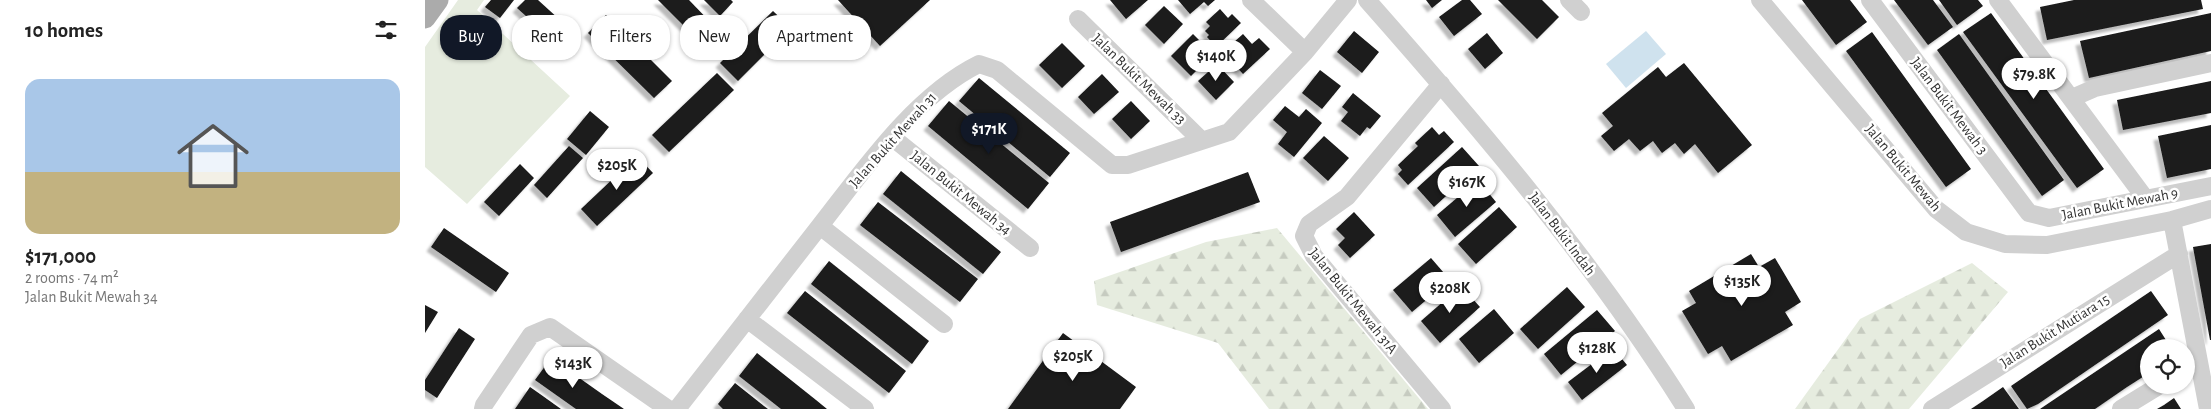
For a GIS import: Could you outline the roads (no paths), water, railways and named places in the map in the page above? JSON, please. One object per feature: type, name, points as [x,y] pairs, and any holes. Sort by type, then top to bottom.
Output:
[{"type":"main road","points":[[425,18],[438,0]]},
{"type":"street","points":[[1251,0],[1305,52]]},
{"type":"street","name":"Jalan Bukit Mewah 31","points":[[677,409],[874,157],[929,96],[979,64],[997,70],[1112,165],[1129,165],[1229,132],[1305,52],[1348,0]]},
{"type":"street","name":"Jalan Bukit Indah","points":[[1367,0],[1441,84],[1535,199],[1629,322],[1686,409]]},
{"type":"street","name":"Jalan Bukit Mewah","points":[[1760,0],[1936,209],[1965,232],[2005,244],[2047,245],[2172,220],[2211,209]]},
{"type":"street","name":"Jalan Bukit Mewah 3","points":[[1870,0],[2029,213]]},
{"type":"street","points":[[2000,0],[2145,198]]},
{"type":"street","name":"Jalan Bukit Mewah 33","points":[[1078,19],[1201,140]]},
{"type":"street","points":[[2072,98],[2095,88],[2211,63]]},
{"type":"street","name":"Jalan Bukit Mewah 31A","points":[[1441,84],[1347,198],[1309,224],[1303,236],[1314,256],[1442,409]]},
{"type":"street","name":"Jalan Bukit Mewah 34","points":[[893,138],[1030,248]]},
{"type":"street","name":"Jalan Bukit Mewah 9","points":[[2029,213],[2049,218],[2211,186]]},
{"type":"street","points":[[2172,220],[2179,254],[2189,339]]},
{"type":"street","points":[[820,226],[944,324]]},
{"type":"street","name":"Jalan Bukit Mutiara 15","points":[[1932,409],[2179,254]]},
{"type":"street","points":[[747,319],[865,409]]},
{"type":"street","points":[[483,409],[483,405],[531,335],[550,326],[668,409]]},
{"type":"street","points":[[2195,374],[2208,409]]},
{"type":"street","points":[[2121,409],[2145,394]]},
{"type":"water","points":[[1646,31],[1666,54],[1626,88],[1606,64]]}]
